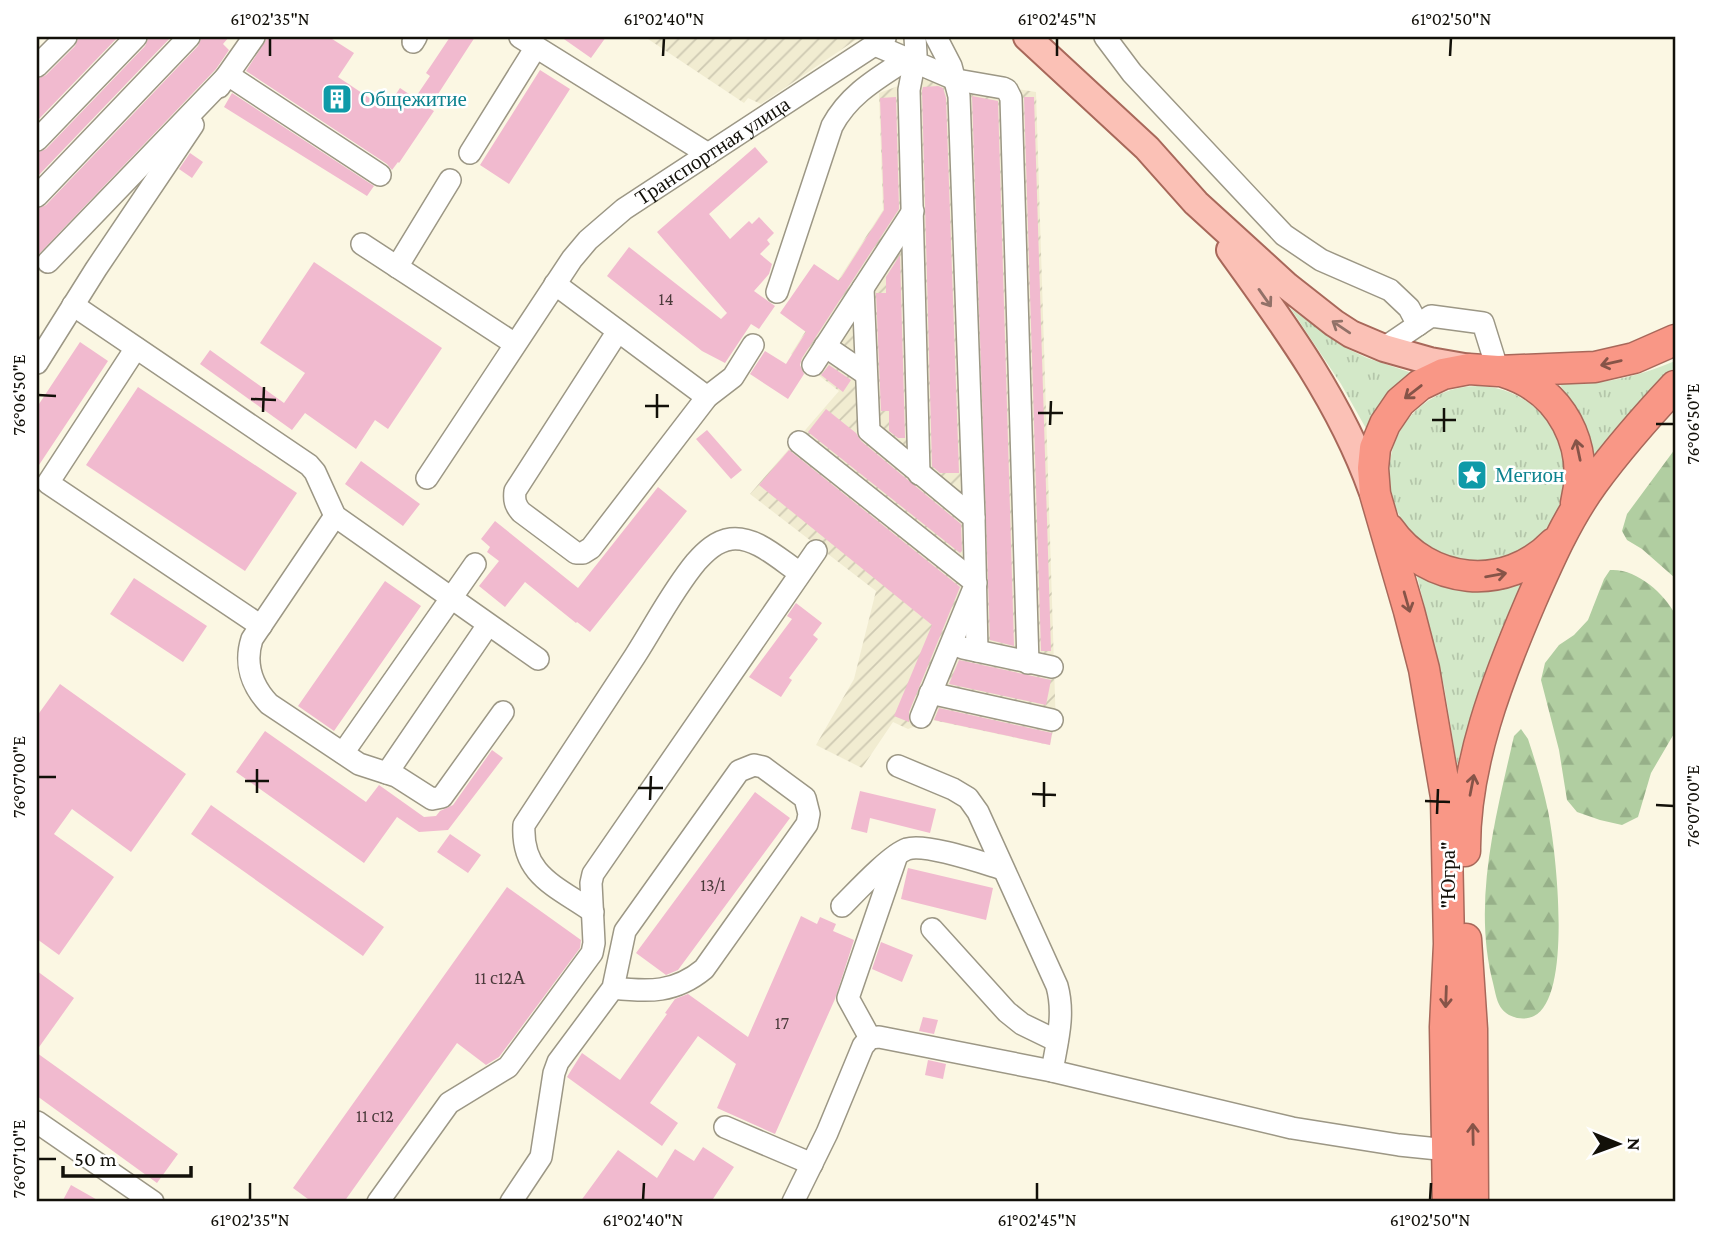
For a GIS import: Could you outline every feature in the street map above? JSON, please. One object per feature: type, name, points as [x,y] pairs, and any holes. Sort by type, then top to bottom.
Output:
[{"type":"highway","name":"\"Югра\"","points":[[1448,1202],[1445,1027],[1449,944],[1446,797],[1424,669],[1373,481],[1373,461],[1379,436],[1392,413],[1409,393],[1431,379],[1450,372],[1595,367],[1634,358],[1675,340]]},
{"type":"highway","name":"\"Югра\"","points":[[1473,1202],[1472,1029],[1465,841],[1468,801],[1482,737],[1500,678],[1542,576],[1569,521],[1579,492],[1581,467],[1576,441],[1558,407],[1539,389],[1522,379],[1487,370]]},
{"type":"highway","name":"\"Югра\"","points":[[1379,510],[1397,540],[1416,558],[1439,570],[1470,577],[1496,575],[1526,565],[1552,545],[1592,484],[1636,428],[1675,386]]},
{"type":"main road","points":[[1027,37],[1147,148],[1196,203],[1311,365],[1339,412],[1379,510]]},
{"type":"main road","points":[[1196,203],[1287,286],[1351,334],[1384,348],[1430,360],[1487,370]]},
{"type":"street","points":[[37,66],[66,37]]},
{"type":"street","points":[[37,140],[136,37]]},
{"type":"street","points":[[37,196],[189,37]]},
{"type":"street","points":[[37,363],[73,305],[254,37]]},
{"type":"street","points":[[915,37],[909,90],[923,478]]},
{"type":"street","points":[[936,37],[957,80],[959,96],[977,652]]},
{"type":"street","points":[[1105,37],[1132,73],[1284,234],[1321,260],[1390,290],[1404,303],[1418,325]]},
{"type":"street","points":[[881,41],[911,60],[957,80],[1003,88],[1011,98],[1028,663]]},
{"type":"street","name":"Транспортная улица","points":[[427,478],[555,284],[588,240],[607,222],[881,41]]},
{"type":"street","points":[[470,153],[528,42],[708,154]]},
{"type":"street","points":[[777,292],[832,126],[839,113],[855,94],[911,60]]},
{"type":"street","points":[[228,75],[380,175]]},
{"type":"street","points":[[48,262],[228,75]]},
{"type":"street","points":[[397,267],[450,180]]},
{"type":"street","points":[[813,365],[913,211]]},
{"type":"street","points":[[362,243],[515,344]]},
{"type":"street","points":[[555,284],[707,397]]},
{"type":"street","points":[[863,288],[869,431],[974,518]]},
{"type":"street","points":[[73,305],[309,465],[315,472],[335,516],[538,659]]},
{"type":"street","points":[[1384,348],[1431,316],[1483,323],[1487,370]]},
{"type":"street","points":[[618,331],[515,491],[516,507],[569,550],[583,553],[591,548],[707,397],[733,377],[753,345]]},
{"type":"street","points":[[825,346],[866,374]]},
{"type":"street","points":[[136,348],[43,479],[261,626]]},
{"type":"street","points":[[799,442],[975,583]]},
{"type":"street","points":[[923,478],[973,481]]},
{"type":"street","points":[[335,516],[252,639],[249,650],[252,681],[259,693],[269,704],[359,764],[404,780],[432,799],[442,797],[503,712]]},
{"type":"street","points":[[593,912],[531,866],[524,850],[524,825],[667,603],[707,551],[716,543],[741,538],[753,541],[800,573]]},
{"type":"street","points":[[958,569],[975,548]]},
{"type":"street","points":[[378,1202],[449,1103],[508,1067],[592,953],[593,874],[816,551]]},
{"type":"street","points":[[344,754],[475,564]]},
{"type":"street","points":[[921,717],[975,583]]},
{"type":"street","points":[[387,774],[488,625]]},
{"type":"street","points":[[950,645],[1052,667]]},
{"type":"street","points":[[930,693],[1052,720]]},
{"type":"street","points":[[512,1202],[541,1157],[558,1062],[613,988],[625,931],[739,771],[746,766],[764,767],[805,798],[809,814],[807,824],[704,969],[695,976],[663,990],[648,992],[613,988]]},
{"type":"street","points":[[898,766],[953,789],[968,798],[978,812],[1057,986],[1062,1016],[1052,1071]]},
{"type":"street","points":[[842,906],[897,855],[908,849],[918,848],[1003,869]]},
{"type":"street","points":[[870,1038],[848,998],[897,855]]},
{"type":"street","points":[[932,929],[1007,1012],[1022,1024],[1057,1041]]},
{"type":"street","points":[[793,1202],[863,1046],[870,1038],[879,1037],[1052,1071],[1292,1128],[1375,1142],[1448,1150]]},
{"type":"street","points":[[37,1122],[153,1202]]},
{"type":"street","points":[[725,1127],[812,1164]]},
{"type":"shaded area","points":[[645,37],[860,37],[761,104],[748,98],[744,103]]},
{"type":"shaded area","points":[[958,79],[1036,92],[1056,729],[1053,730],[1050,745],[932,720],[908,729],[893,722],[862,768],[816,745],[854,679],[876,591],[750,494],[839,391],[791,354],[883,210],[879,93],[915,80]]},
{"type":"green space","points":[[1291,309],[1346,348],[1415,374],[1368,432],[1341,384]]},
{"type":"green space","points":[[1675,361],[1675,366],[1619,431],[1594,465],[1579,415],[1559,383],[1618,379]]},
{"type":"green space","points":[[1477,386],[1511,393],[1539,412],[1558,440],[1565,474],[1558,508],[1539,536],[1511,555],[1477,562],[1443,555],[1415,536],[1396,508],[1389,474],[1396,440],[1415,412],[1443,393]]},
{"type":"green space","points":[[1675,449],[1675,578],[1642,549],[1627,540],[1622,531],[1627,514]]},
{"type":"green space","points":[[1610,570],[1630,573],[1648,583],[1664,598],[1675,614],[1675,732],[1651,773],[1638,817],[1622,825],[1577,812],[1567,800],[1559,750],[1541,680],[1545,663],[1559,645],[1574,635],[1588,620]]},
{"type":"green space","points":[[1416,572],[1527,576],[1478,693],[1457,765],[1444,686]]},
{"type":"green space","points":[[1521,729],[1528,739],[1548,811],[1555,856],[1559,921],[1554,981],[1546,1003],[1534,1016],[1525,1018],[1509,1015],[1498,1001],[1487,952],[1485,921],[1494,828],[1514,736]]},
{"type":"building","points":[[79,37],[118,37],[37,121],[37,79],[46,75],[75,46]]},
{"type":"building","points":[[149,37],[171,37],[37,177],[37,153],[46,149],[145,46]]},
{"type":"building","points":[[202,37],[229,37],[223,44],[229,50],[216,69],[37,256],[37,209],[46,205],[198,46]]},
{"type":"building","name":"Общежитие","points":[[268,37],[329,37],[354,53],[338,77],[386,109],[400,88],[415,98],[430,76],[426,73],[450,37],[475,37],[429,108],[434,111],[392,170],[387,164],[246,71]]},
{"type":"building","points":[[561,37],[606,37],[591,58]]},
{"type":"building","points":[[540,70],[570,89],[509,184],[480,165]]},
{"type":"building","points":[[923,87],[943,88],[946,98],[959,473],[940,473],[932,466],[922,91]]},
{"type":"building","points":[[232,93],[374,186],[367,196],[224,107]]},
{"type":"building","points":[[972,96],[998,101],[1014,646],[990,640]]},
{"type":"building","points":[[896,97],[899,209],[802,358],[800,365],[804,374],[788,399],[750,374],[765,351],[786,364],[806,332],[780,313],[814,264],[839,281],[884,210],[880,98]]},
{"type":"building","points":[[1024,97],[1034,97],[1051,651],[1041,651]]},
{"type":"building","points":[[755,147],[768,162],[709,214],[730,239],[749,221],[752,224],[759,217],[774,233],[767,240],[770,244],[760,254],[772,264],[769,274],[754,291],[775,306],[759,329],[751,324],[725,363],[702,351],[607,276],[629,247],[721,319],[727,313],[657,232]]},
{"type":"building","points":[[190,153],[203,162],[192,178],[179,169]]},
{"type":"building","points":[[900,255],[905,438],[898,438],[889,431],[889,411],[881,411],[876,293],[886,293],[886,277]]},
{"type":"building","points":[[314,262],[442,348],[388,429],[375,420],[356,449],[305,413],[292,430],[200,364],[210,350],[284,403],[305,373],[260,343]]},
{"type":"building","points":[[80,342],[108,361],[37,468],[37,407]]},
{"type":"building","points":[[829,365],[851,380],[843,392],[821,375]]},
{"type":"building","points":[[138,387],[297,493],[245,571],[86,465]]},
{"type":"building","points":[[826,409],[961,524],[960,553],[808,432]]},
{"type":"building","points":[[707,430],[742,470],[731,479],[696,439]]},
{"type":"building","points":[[789,450],[960,587],[909,712],[909,722],[894,716],[932,625],[759,485]]},
{"type":"building","points":[[361,461],[420,504],[403,526],[345,484]]},
{"type":"building","points":[[658,487],[687,511],[590,632],[525,582],[505,607],[479,586],[499,561],[487,552],[490,547],[481,539],[495,521],[578,588]]},
{"type":"building","points":[[134,578],[207,626],[183,662],[110,614]]},
{"type":"building","points":[[385,581],[421,606],[334,731],[298,706]]},
{"type":"building","points":[[796,603],[822,623],[813,635],[818,639],[789,678],[792,680],[781,697],[749,677],[792,619],[787,616]]},
{"type":"building","points":[[959,660],[1051,680],[1046,705],[949,684]]},
{"type":"building","points":[[60,684],[186,774],[131,852],[72,809],[54,834],[114,877],[59,955],[37,939],[37,716]]},
{"type":"building","points":[[939,708],[1052,733],[1050,745],[934,720]]},
{"type":"building","points":[[265,731],[366,802],[379,785],[424,817],[436,816],[453,805],[492,750],[503,758],[448,830],[419,832],[397,817],[364,863],[236,772]]},
{"type":"building","points":[[860,791],[936,809],[930,833],[870,818],[867,833],[851,829]]},
{"type":"building","points":[[755,792],[790,818],[678,970],[666,975],[636,953]]},
{"type":"building","points":[[211,805],[384,927],[363,956],[191,834]]},
{"type":"building","points":[[450,834],[481,855],[468,873],[437,852]]},
{"type":"building","points":[[908,868],[993,888],[986,920],[901,899]]},
{"type":"building","points":[[507,887],[581,940],[580,948],[499,1057],[486,1065],[457,1043],[344,1202],[312,1202],[293,1188]]},
{"type":"building","points":[[801,916],[817,924],[820,917],[836,924],[833,931],[854,940],[835,999],[775,1134],[717,1108],[736,1064],[698,1036],[650,1103],[678,1123],[662,1146],[567,1077],[582,1053],[620,1080],[675,999],[688,994],[748,1037]]},
{"type":"building","points":[[881,942],[913,955],[902,982],[872,969]]},
{"type":"building","points":[[37,971],[74,998],[37,1050]]},
{"type":"building","points":[[923,1017],[938,1020],[934,1034],[919,1031]]},
{"type":"building","points":[[37,1053],[178,1154],[157,1183],[37,1096]]},
{"type":"building","points":[[928,1060],[946,1064],[943,1079],[925,1075]]},
{"type":"building","points":[[703,1147],[734,1167],[711,1202],[580,1202],[618,1150],[657,1178],[675,1149],[694,1161]]},
{"type":"building","points":[[71,1185],[101,1202],[62,1202]]},
{"type":"place","name":"Общежитие","points":[[337,99]]},
{"type":"place","name":"Мегион","points":[[1472,475]]}]
